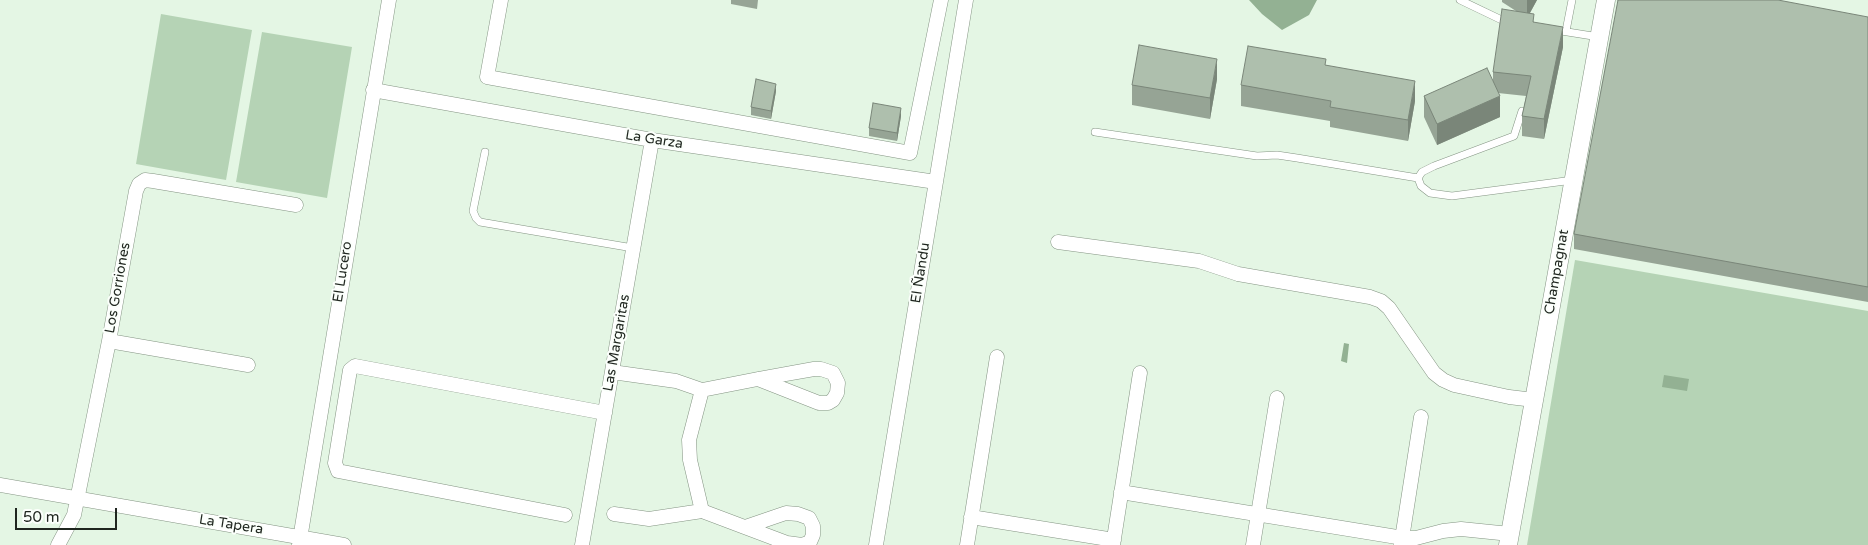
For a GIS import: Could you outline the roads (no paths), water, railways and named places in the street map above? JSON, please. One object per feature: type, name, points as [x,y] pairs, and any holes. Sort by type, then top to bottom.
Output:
[{"type":"street","name":"El Lucero","points":[[300,541],[389,0]]},
{"type":"street","points":[[501,0],[486,77],[910,154],[941,0]]},
{"type":"street","name":"El Ñandu","points":[[876,545],[966,0]]},
{"type":"street","name":"Champagnat","points":[[1509,539],[1606,0]]},
{"type":"street","name":"La Garza","points":[[373,90],[652,140],[936,182]]},
{"type":"street","name":"Las Margaritas","points":[[582,545],[652,140]]},
{"type":"street","name":"Los Gorriones","points":[[58,545],[72,520],[77,500],[109,341],[136,191],[139,184],[145,180],[296,205]]},
{"type":"street","points":[[1058,242],[1199,261],[1238,274],[1370,297],[1381,301],[1389,308],[1434,373],[1443,380],[1454,385],[1509,397],[1534,400]]},
{"type":"street","points":[[109,341],[248,365]]},
{"type":"street","points":[[967,545],[997,357]]},
{"type":"street","points":[[565,515],[338,471],[335,463],[350,370],[355,366],[605,413]]},
{"type":"street","points":[[612,372],[676,381],[702,390],[758,380],[822,369],[833,373],[838,383],[837,393],[833,400],[828,403],[820,403],[758,380]]},
{"type":"street","points":[[971,517],[1113,543],[1140,372]]},
{"type":"street","points":[[702,390],[689,440],[690,460],[702,511]]},
{"type":"street","points":[[1253,545],[1277,398]]},
{"type":"street","points":[[1402,542],[1421,417]]},
{"type":"street","name":"La Tapera","points":[[0,486],[300,541],[344,545]]},
{"type":"street","points":[[1121,492],[1402,542],[1443,531],[1461,529],[1509,539]]},
{"type":"street","points":[[614,514],[649,519],[702,511],[787,543],[802,545],[810,542],[813,535],[813,526],[809,518],[798,514],[786,514],[745,527]]},
{"type":"lane","points":[[1460,0],[1499,20],[1518,26]]},
{"type":"lane","points":[[1566,31],[1572,0]]},
{"type":"lane","points":[[1546,29],[1600,37]]},
{"type":"lane","points":[[1418,178],[1422,172],[1434,166],[1514,136],[1522,111]]},
{"type":"lane","points":[[1095,132],[1257,156],[1277,155],[1418,178]]},
{"type":"lane","points":[[485,152],[473,211],[480,222],[634,248]]},
{"type":"lane","points":[[1418,178],[1421,186],[1430,193],[1452,196],[1574,180]]}]
